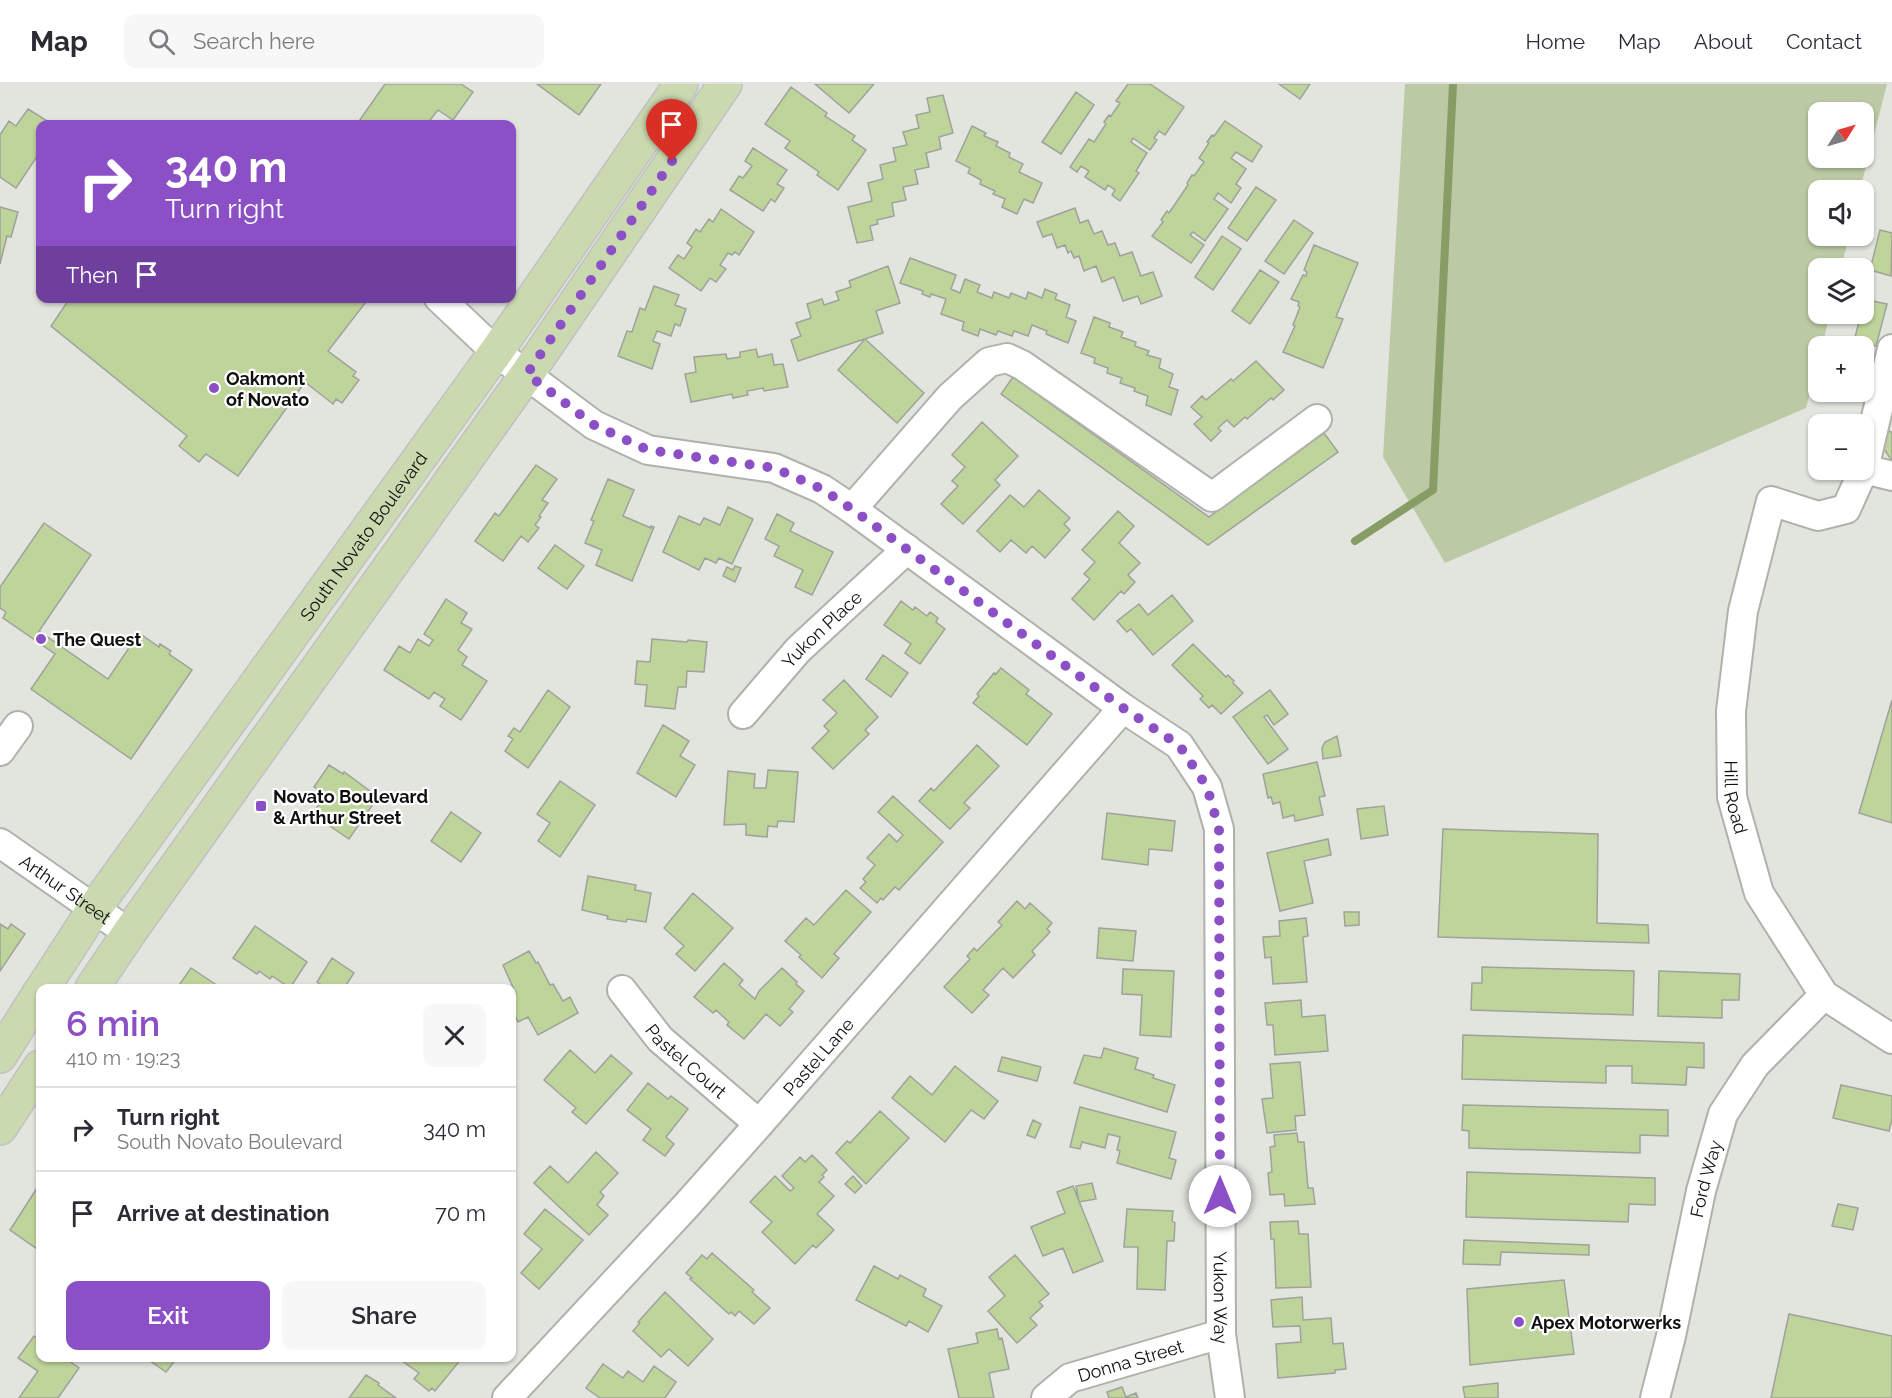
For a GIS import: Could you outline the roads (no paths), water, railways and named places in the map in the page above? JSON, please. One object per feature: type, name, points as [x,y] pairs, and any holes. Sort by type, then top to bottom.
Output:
[{"type":"main road","name":"South Novato Boulevard","points":[[46,984],[94,909],[496,352],[681,84]]},
{"type":"main road","points":[[95,984],[527,374],[725,84]]},
{"type":"main road","points":[[0,1056],[36,998]]},
{"type":"main road","points":[[0,1128],[36,1073]]},
{"type":"street","name":"Yukon Way","points":[[444,303],[496,352],[594,425],[648,450],[774,468],[822,489],[1123,708],[1179,745],[1207,787],[1219,829],[1221,1334],[1230,1398]]},
{"type":"street","points":[[1874,426],[1892,349]]},
{"type":"street","points":[[852,509],[950,397],[989,362],[1007,358],[1022,365],[1212,496],[1317,419]]},
{"type":"street","points":[[1874,472],[1892,476]]},
{"type":"street","name":"Hill Road","points":[[1859,480],[1846,509],[1818,516],[1771,501],[1743,611],[1731,711],[1732,797],[1759,893],[1824,995],[1892,1039]]},
{"type":"street","name":"Yukon Place","points":[[743,714],[798,650],[907,549]]},
{"type":"street","name":"Pastel Lane","points":[[507,1398],[686,1206],[1123,708]]},
{"type":"street","points":[[0,751],[18,726]]},
{"type":"street","name":"Arthur Street","points":[[0,843],[129,933]]},
{"type":"street","name":"Pastel Court","points":[[622,990],[660,1039],[759,1124]]},
{"type":"street","name":"Ford Way","points":[[1655,1398],[1671,1336],[1701,1191],[1723,1114],[1755,1065],[1824,995]]},
{"type":"street","name":"Donna Street","points":[[1046,1398],[1070,1378],[1221,1334]]},
{"type":"waterway","points":[[1355,541],[1433,490],[1453,84]]},
{"type":"place","name":"Oakmont of Novato","points":[[214,388]]},
{"type":"place","name":"The Quest","points":[[41,639]]},
{"type":"place","name":"Novato Boulevard & Arthur Street","points":[[261,806]]},
{"type":"place","name":"Apex Motorwerks","points":[[1519,1322]]}]
